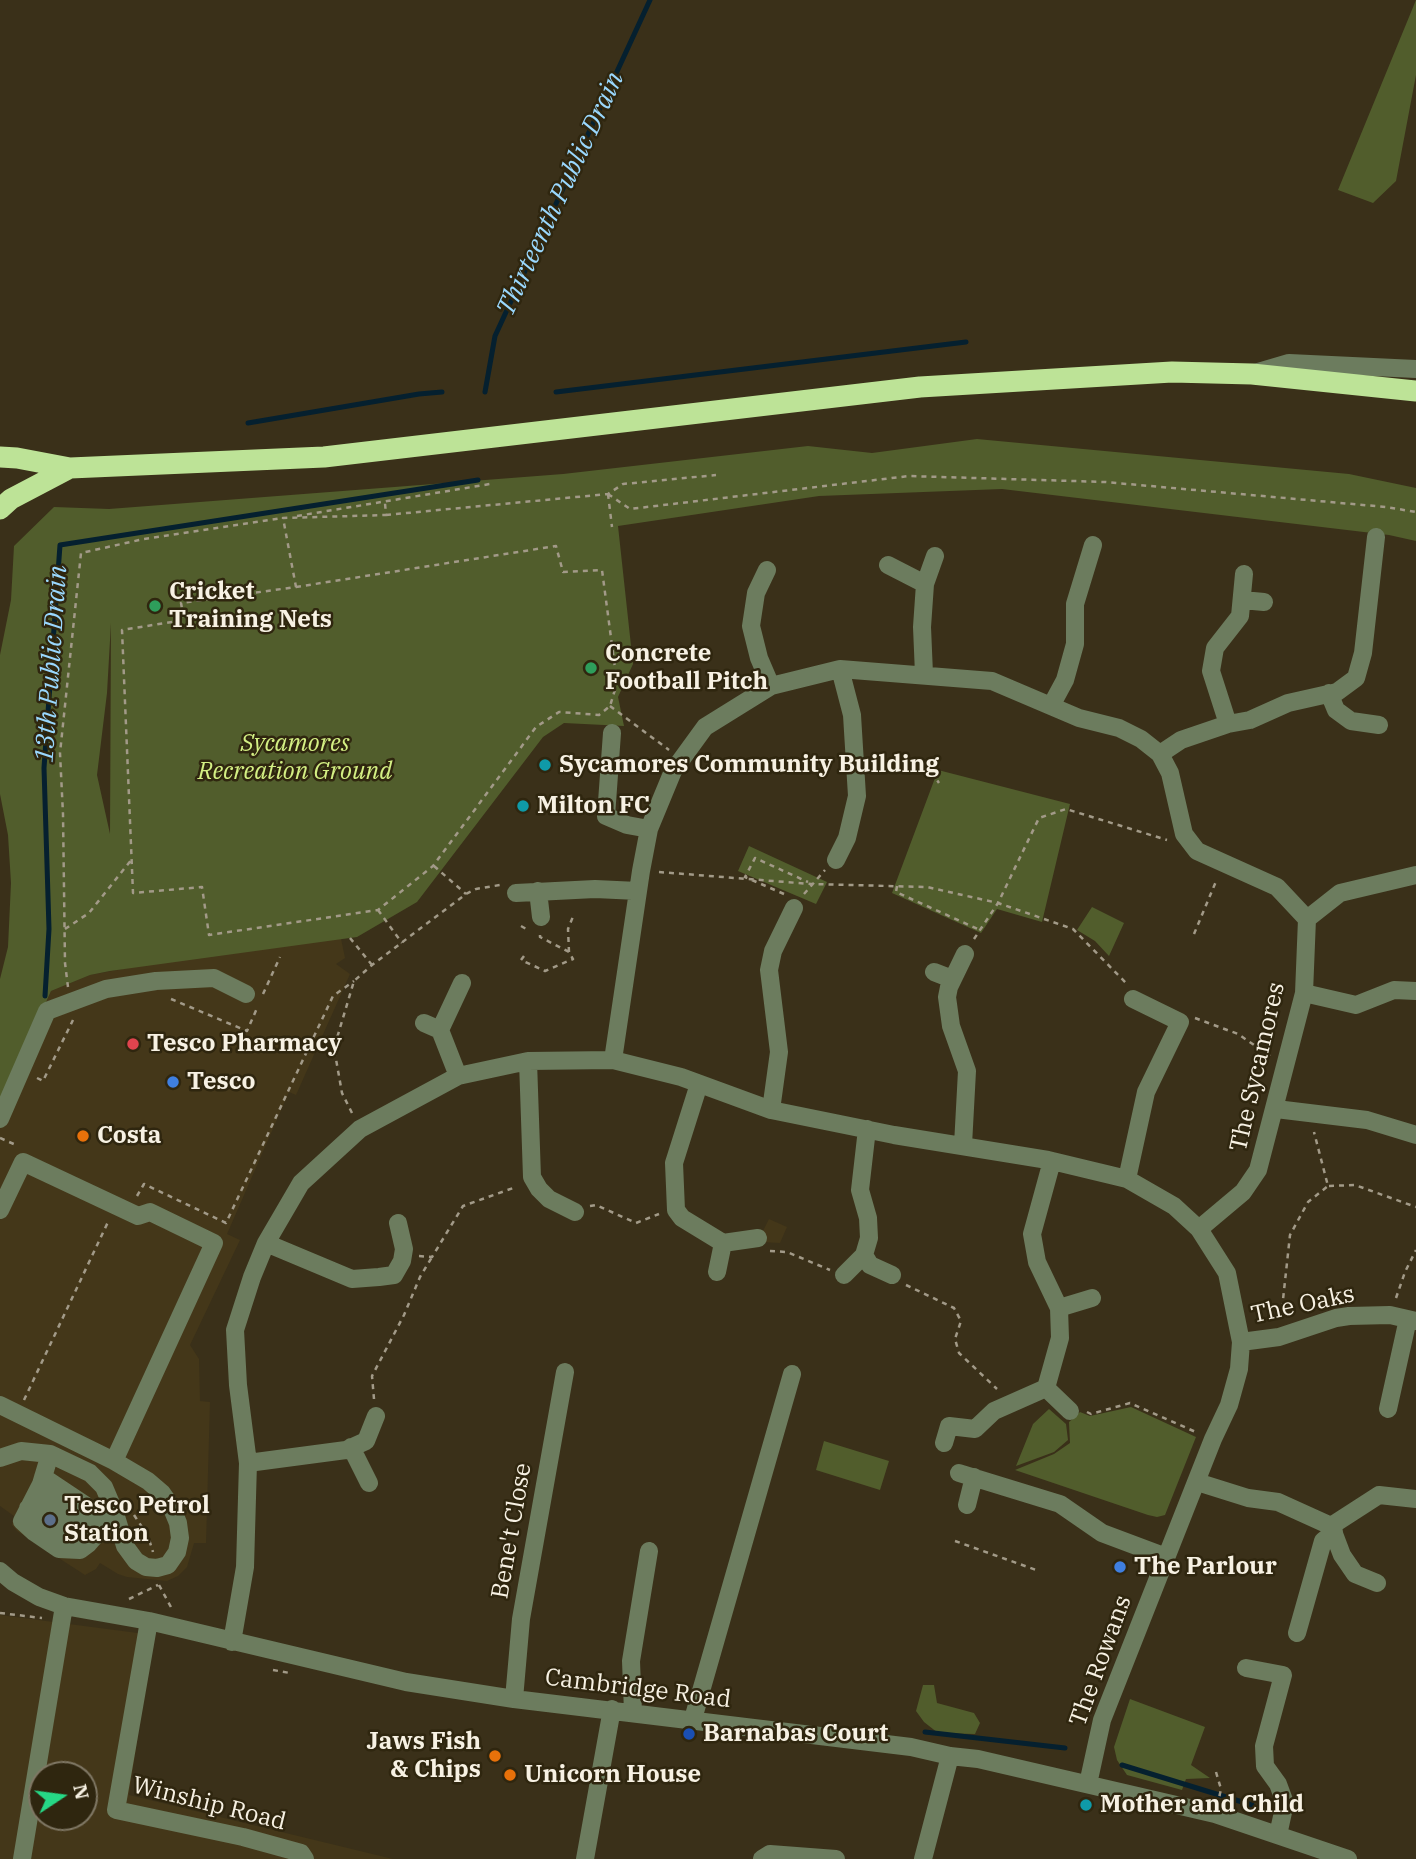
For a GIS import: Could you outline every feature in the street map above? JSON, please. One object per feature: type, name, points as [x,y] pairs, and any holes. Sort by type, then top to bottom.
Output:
[{"type":"highway","points":[[0,457],[70,468],[324,457],[920,387],[1172,372],[1252,374],[1416,391]]},
{"type":"highway","points":[[0,509],[11,499],[70,468]]},
{"type":"street","points":[[1252,374],[1289,363],[1416,369]]},
{"type":"street","points":[[1160,754],[1181,740],[1228,724],[1250,720],[1288,703],[1337,692],[1356,678],[1363,653],[1376,537]]},
{"type":"street","points":[[1051,706],[1065,680],[1075,644],[1075,604],[1093,545]]},
{"type":"street","points":[[924,674],[922,627],[925,584],[935,556]]},
{"type":"street","points":[[888,565],[925,584]]},
{"type":"street","points":[[766,570],[756,593],[751,626],[759,658],[771,686]]},
{"type":"street","points":[[1228,724],[1212,671],[1215,648],[1240,617],[1244,574]]},
{"type":"street","points":[[1242,600],[1264,602]]},
{"type":"street","points":[[836,860],[846,838],[857,796],[852,715],[840,669]]},
{"type":"street","points":[[613,1060],[649,829],[673,771],[705,727],[771,686],[840,669],[992,681],[1079,718],[1119,728],[1141,739],[1160,754],[1170,773],[1184,834],[1197,850],[1277,887],[1307,919],[1340,893],[1416,875]]},
{"type":"street","points":[[1329,693],[1336,710],[1351,721],[1379,726]]},
{"type":"street","points":[[612,733],[600,813],[627,825],[649,829]]},
{"type":"street","points":[[513,888],[538,891],[638,891]]},
{"type":"street","points":[[538,891],[541,917]]},
{"type":"street","points":[[771,1110],[779,1052],[769,970],[773,951],[797,904]]},
{"type":"street","name":"The Sycamores","points":[[1199,1228],[1243,1192],[1258,1170],[1304,993],[1307,919]]},
{"type":"street","points":[[963,1145],[967,1071],[948,1011],[947,997],[952,979],[965,954]]},
{"type":"street","points":[[934,972],[952,979]]},
{"type":"street","points":[[0,1119],[47,1011],[106,989],[156,981],[214,978],[246,994]]},
{"type":"street","points":[[458,1076],[432,1027],[462,983]]},
{"type":"street","points":[[1304,993],[1356,1005],[1395,990],[1416,991]]},
{"type":"street","points":[[1127,1179],[1146,1092],[1180,1022],[1132,993]]},
{"type":"street","name":"The Rowans","points":[[232,1642],[245,1567],[248,1463],[238,1385],[235,1330],[266,1242],[301,1183],[360,1129],[458,1076],[528,1061],[613,1060],[699,1083],[771,1110],[1052,1161],[1127,1179],[1174,1206],[1199,1228],[1227,1273],[1241,1342],[1239,1369],[1229,1405],[1102,1720],[1087,1784]]},
{"type":"street","points":[[528,1061],[530,1164],[533,1180],[546,1205],[582,1209]]},
{"type":"street","points":[[699,1083],[674,1163],[676,1210],[682,1218],[723,1243],[762,1244]]},
{"type":"street","points":[[1276,1108],[1367,1120],[1416,1135]]},
{"type":"street","points":[[844,1275],[864,1255],[869,1238],[868,1218],[860,1190],[867,1129]]},
{"type":"street","points":[[1046,1388],[1060,1338],[1059,1308],[1037,1262],[1032,1234],[1052,1161]]},
{"type":"street","points":[[0,1210],[23,1162],[138,1216],[150,1212],[214,1243],[123,1468]]},
{"type":"street","points":[[266,1242],[352,1279],[394,1275],[402,1261],[404,1249],[398,1223]]},
{"type":"street","points":[[717,1272],[723,1243]]},
{"type":"street","points":[[864,1255],[870,1265],[892,1275]]},
{"type":"street","points":[[1059,1308],[1092,1298]]},
{"type":"street","name":"The Oaks","points":[[1241,1342],[1279,1337],[1336,1318],[1390,1315],[1412,1320]]},
{"type":"street","points":[[1388,1409],[1412,1320]]},
{"type":"street","name":"Bene't Close","points":[[514,1699],[521,1619],[565,1372]]},
{"type":"street","points":[[693,1719],[792,1374]]},
{"type":"street","points":[[944,1443],[949,1426],[975,1429],[994,1411],[1046,1388]]},
{"type":"street","points":[[1046,1388],[1070,1411]]},
{"type":"street","points":[[0,1405],[123,1468],[162,1493],[180,1538],[177,1552],[167,1565],[157,1568],[146,1567],[136,1561],[125,1546],[115,1513],[103,1487],[90,1472],[50,1454],[21,1451],[0,1458]]},
{"type":"street","points":[[248,1463],[351,1447],[366,1441],[376,1416]]},
{"type":"street","points":[[351,1447],[369,1483]]},
{"type":"street","points":[[50,1454],[36,1493],[22,1521],[34,1532],[59,1549],[80,1550],[115,1513]]},
{"type":"street","points":[[967,1505],[966,1475],[1060,1504],[1102,1533],[1166,1557]]},
{"type":"street","points":[[1197,1482],[1248,1498],[1279,1502],[1333,1529],[1342,1555],[1355,1574],[1377,1583]]},
{"type":"street","points":[[36,1493],[85,1505],[96,1535]]},
{"type":"street","points":[[1297,1633],[1323,1541],[1333,1529],[1379,1495],[1416,1499]]},
{"type":"street","points":[[633,1712],[631,1661],[649,1550]]},
{"type":"street","name":"Cambridge Road","points":[[0,1570],[13,1582],[39,1597],[64,1606],[149,1621],[406,1682],[514,1699],[911,1747],[978,1759],[1214,1814],[1348,1859]]},
{"type":"street","points":[[22,1859],[64,1606]]},
{"type":"street","name":"Winship Road","points":[[149,1621],[116,1810],[243,1837],[301,1853],[305,1859]]},
{"type":"street","points":[[1246,1668],[1283,1675],[1264,1746],[1265,1766],[1278,1784],[1285,1803],[1278,1835]]},
{"type":"street","points":[[585,1859],[612,1709]]},
{"type":"street","points":[[923,1859],[950,1756]]},
{"type":"street","points":[[762,1859],[770,1854],[836,1859]]},
{"type":"path","points":[[283,518],[386,515],[608,494],[623,484],[716,475]]},
{"type":"path","points":[[608,494],[630,509],[909,476],[1105,482],[1416,512]]},
{"type":"path","points":[[69,990],[60,753],[81,553],[144,538],[385,503],[489,484]]},
{"type":"path","points":[[608,494],[612,527]]},
{"type":"path","points":[[385,503],[386,515]]},
{"type":"path","points":[[283,518],[296,587]]},
{"type":"path","points":[[556,546],[563,572],[602,570],[617,683],[610,706],[599,715],[559,712],[536,727],[433,866],[378,910],[209,934],[202,887],[133,893],[122,630],[184,620],[181,603],[296,587],[556,546]]},
{"type":"path","points":[[610,706],[681,759]]},
{"type":"path","points":[[926,764],[939,783]]},
{"type":"path","points":[[965,954],[998,903],[1039,818],[1066,809],[1166,841],[1184,834]]},
{"type":"path","points":[[745,877],[755,858],[811,884]]},
{"type":"path","points":[[65,929],[89,913],[132,859]]},
{"type":"path","points":[[745,877],[797,904],[811,884],[836,860]]},
{"type":"path","points":[[1194,934],[1225,863]]},
{"type":"path","points":[[433,866],[466,894]]},
{"type":"path","points":[[641,871],[811,884],[927,887],[998,903],[1073,929],[1132,993]]},
{"type":"path","points":[[897,886],[896,892],[980,930]]},
{"type":"path","points":[[135,1200],[144,1184],[226,1223],[333,996],[466,894],[476,889],[513,888]]},
{"type":"path","points":[[378,910],[402,943]]},
{"type":"path","points":[[524,956],[521,960],[545,971],[573,959],[569,952],[568,929],[574,914]]},
{"type":"path","points":[[541,917],[540,937],[569,952]]},
{"type":"path","points":[[350,938],[372,965]]},
{"type":"path","points":[[354,981],[334,1048],[342,1093],[360,1129]]},
{"type":"path","points":[[34,1077],[43,1081],[77,1011]]},
{"type":"path","points":[[1194,1017],[1238,1034],[1285,1066]]},
{"type":"path","points":[[1309,1111],[1328,1186]]},
{"type":"path","points":[[376,1416],[372,1376],[404,1315],[420,1276],[463,1206],[533,1180]]},
{"type":"path","points":[[1279,1337],[1290,1235],[1308,1202],[1328,1186],[1355,1185],[1416,1207]]},
{"type":"path","points":[[582,1209],[596,1205],[636,1223],[676,1210]]},
{"type":"path","points":[[20,1409],[112,1213]]},
{"type":"path","points":[[762,1244],[844,1275]]},
{"type":"path","points":[[1390,1315],[1416,1250]]},
{"type":"path","points":[[402,1261],[424,1255],[432,1257]]},
{"type":"path","points":[[955,1541],[1039,1571]]},
{"type":"path","points":[[159,1585],[175,1615]]},
{"type":"path","points":[[1216,1772],[1221,1789],[1219,1797]]},
{"type":"shaded area","points":[[340,934],[345,958],[336,964],[350,974],[296,1095],[289,1092],[227,1234],[240,1240],[190,1345],[199,1359],[200,1401],[210,1402],[206,1543],[194,1543],[187,1567],[178,1576],[167,1581],[127,1577],[100,1563],[96,1569],[85,1575],[17,1531],[12,1525],[14,1516],[0,1506],[0,1105],[51,991],[90,975],[232,949]]},
{"type":"shaded area","points":[[769,1219],[787,1227],[780,1243],[762,1242],[761,1235]]},
{"type":"shaded area","points":[[0,1615],[153,1635],[129,1795],[393,1859],[0,1859]]},
{"type":"green space","points":[[1416,0],[1416,75],[1396,181],[1373,203],[1338,190]]},
{"type":"green space","name":"Sycamores Recreation Ground","points":[[977,439],[1349,474],[1416,488],[1416,541],[1389,535],[1002,489],[819,496],[618,526],[633,664],[618,697],[624,726],[564,723],[543,737],[417,902],[357,937],[110,971],[90,975],[51,991],[0,1105],[0,979],[8,947],[11,883],[8,835],[0,794],[0,655],[11,600],[14,546],[54,507],[109,509],[563,474],[808,446],[872,453]],"holes":[[[111,623],[110,834],[97,775],[107,693]]]},
{"type":"green space","points":[[938,770],[1070,804],[1042,922],[997,909],[981,933],[892,893]]},
{"type":"green space","points":[[749,846],[827,882],[816,904],[738,871]]},
{"type":"green space","points":[[1092,907],[1124,923],[1109,956],[1095,941],[1077,930]]},
{"type":"green space","points":[[1131,1407],[1196,1437],[1165,1515],[1148,1515],[1015,1470],[1054,1454],[1070,1443],[1069,1422],[1080,1412],[1090,1416]]},
{"type":"green space","points":[[1049,1409],[1066,1424],[1068,1440],[1054,1452],[1016,1466],[1033,1424]]},
{"type":"green space","points":[[824,1441],[889,1461],[880,1490],[816,1470]]},
{"type":"green space","points":[[923,1685],[934,1685],[937,1703],[974,1713],[980,1723],[975,1734],[938,1733],[924,1722],[916,1711]]},
{"type":"green space","points":[[1130,1699],[1205,1727],[1191,1765],[1210,1778],[1186,1779],[1182,1790],[1127,1775],[1117,1760],[1114,1747]]},
{"type":"waterway","name":"Thirteenth Public Drain","points":[[485,392],[495,336],[650,0]]},
{"type":"waterway","points":[[556,392],[966,342]]},
{"type":"waterway","points":[[248,423],[442,392]]},
{"type":"waterway","name":"13th Public Drain","points":[[45,996],[49,929],[44,768],[60,545],[478,480]]},
{"type":"waterway","points":[[925,1732],[1065,1748]]},
{"type":"waterway","points":[[1122,1765],[1252,1805]]},
{"type":"place","name":"Cricket Training Nets","points":[[155,606]]},
{"type":"place","name":"Concrete Football Pitch","points":[[591,668]]},
{"type":"place","name":"Sycamores Community Building","points":[[545,765]]},
{"type":"place","name":"Milton FC","points":[[523,806]]},
{"type":"place","name":"Tesco Pharmacy","points":[[133,1044]]},
{"type":"place","name":"Tesco","points":[[173,1082]]},
{"type":"place","name":"Costa","points":[[83,1136]]},
{"type":"place","name":"Tesco Petrol Station","points":[[50,1520]]},
{"type":"place","name":"The Parlour","points":[[1120,1567]]},
{"type":"place","name":"Barnabas Court","points":[[689,1734]]},
{"type":"place","name":"Jaws Fish & Chips","points":[[495,1756]]},
{"type":"place","name":"Unicorn House","points":[[510,1775]]},
{"type":"place","name":"Mother and Child","points":[[1086,1805]]}]
